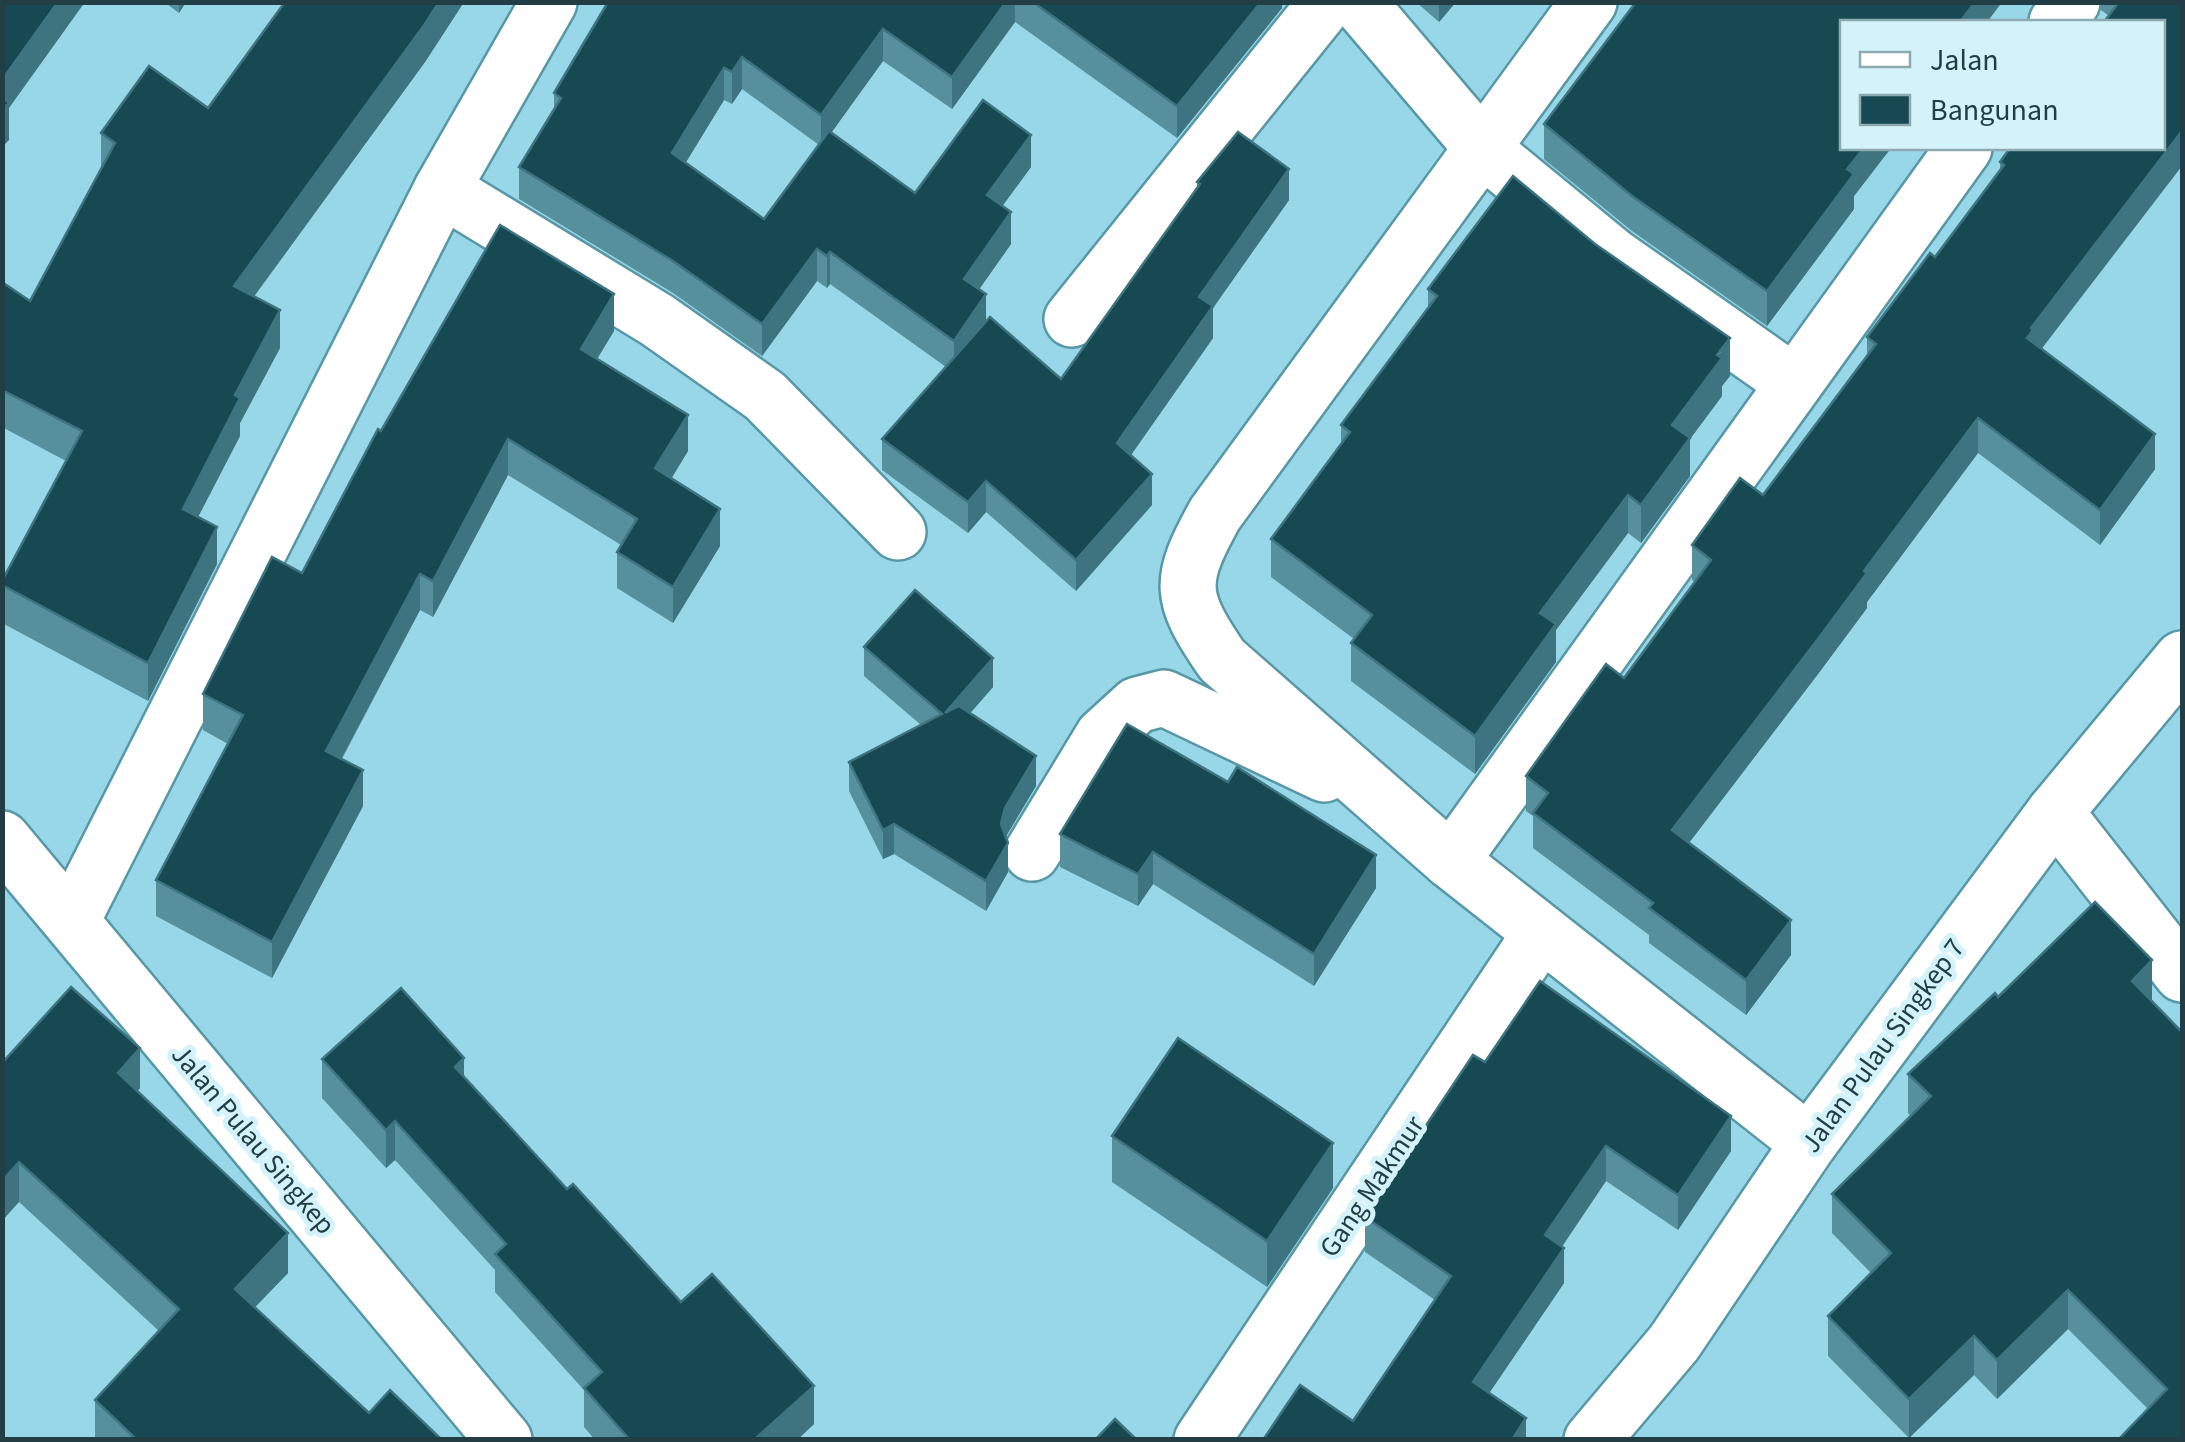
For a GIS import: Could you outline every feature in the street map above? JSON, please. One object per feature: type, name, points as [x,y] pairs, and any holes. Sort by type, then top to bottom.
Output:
[{"type":"street","points":[[72,920],[442,189],[549,2]]},
{"type":"street","points":[[1072,319],[1326,2]]},
{"type":"street","points":[[1358,2],[1484,150],[1613,256],[1794,384]]},
{"type":"street","points":[[1590,2],[1215,514],[1194,551],[1187,573],[1187,595],[1197,624],[1222,660],[1451,861],[1809,1143]]},
{"type":"street","points":[[1451,861],[1963,150]]},
{"type":"street","points":[[442,189],[657,320],[765,396],[898,532]]},
{"type":"street","name":"Jalan Pulau Singkep 7","points":[[1592,1440],[1674,1343],[1809,1143],[2055,812],[2182,659]]},
{"type":"street","points":[[1032,853],[1103,736],[1137,706],[1164,698],[1385,803]]},
{"type":"street","points":[[2055,812],[2182,974]]},
{"type":"street","name":"Jalan Pulau Singkep","points":[[2,840],[504,1440]]},
{"type":"street","name":"Gang Makmur","points":[[1202,1440],[1542,933]]},
{"type":"building","points":[[2,2],[58,2],[2,80]]},
{"type":"building","points":[[285,2],[439,2],[234,286],[280,310],[235,395],[240,398],[183,509],[217,527],[148,663],[2,585],[82,431],[2,390],[2,282],[30,301],[115,143],[101,133],[149,66],[208,108]]},
{"type":"building","points":[[608,2],[1006,2],[952,77],[883,29],[821,115],[742,57],[732,72],[724,68],[672,153],[764,219],[829,131],[915,193],[983,100],[1031,135],[987,195],[1011,212],[964,279],[986,294],[954,341],[830,252],[827,256],[817,249],[762,324],[673,261],[519,167],[561,98],[554,93]]},
{"type":"building","points":[[1033,2],[1261,2],[1177,106]]},
{"type":"building","points":[[1636,2],[1975,2],[1962,20],[1840,20],[1840,150],[1862,150],[1847,169],[1854,174],[1767,291],[1632,196],[1544,124]]},
{"type":"building","points":[[2119,2],[2182,2],[2182,131],[2027,338],[2155,434],[2100,510],[1978,418],[1818,639],[1672,830],[1791,920],[1746,980],[1649,908],[1653,903],[1533,813],[1548,793],[1526,776],[1606,664],[1624,678],[1711,560],[1692,545],[1740,478],[1763,495],[1876,344],[1867,337],[1930,253],[1935,257],[2004,165],[2000,162],[2009,150],[2165,150],[2165,20],[2106,20]]},
{"type":"building","points":[[1238,132],[1289,169],[1199,297],[1213,306],[1117,443],[1152,474],[1076,560],[986,481],[968,502],[882,439],[990,317],[1061,379],[1200,184],[1197,182]]},
{"type":"building","points":[[1513,176],[1595,244],[1730,338],[1717,355],[1722,358],[1672,425],[1690,438],[1641,505],[1628,495],[1540,613],[1556,624],[1475,736],[1351,643],[1372,615],[1271,539],[1350,432],[1341,425],[1437,296],[1428,289]]},
{"type":"building","points":[[500,225],[614,294],[581,349],[688,415],[655,468],[720,509],[673,587],[617,552],[637,519],[508,439],[433,581],[420,574],[326,751],[363,770],[272,942],[156,880],[243,715],[203,694],[272,557],[302,573],[378,429],[381,431]]},
{"type":"building","points":[[915,590],[993,658],[945,713],[959,706],[1036,756],[1005,808],[1001,824],[1008,843],[986,881],[894,824],[883,830],[849,762],[942,714],[864,647]]},
{"type":"building","points":[[1127,724],[1228,782],[1237,767],[1376,855],[1314,954],[1153,852],[1138,874],[1060,834]]},
{"type":"building","points":[[2095,902],[2152,960],[2132,981],[2182,1032],[2182,1440],[2118,1440],[2167,1389],[2068,1290],[1997,1360],[1974,1336],[1909,1399],[1828,1316],[1891,1253],[1832,1194],[1931,1096],[1908,1074],[1995,993],[1998,997]]},
{"type":"building","points":[[1540,981],[1731,1116],[1678,1195],[1606,1146],[1545,1235],[1564,1248],[1473,1382],[1526,1418],[1512,1440],[1263,1440],[1300,1385],[1353,1421],[1451,1276],[1365,1217],[1473,1055],[1485,1062]]},
{"type":"building","points":[[71,987],[140,1048],[118,1073],[288,1233],[235,1289],[369,1413],[390,1390],[442,1440],[137,1440],[95,1400],[179,1309],[19,1162],[2,1181],[2,1063]]},
{"type":"building","points":[[401,988],[464,1058],[455,1067],[567,1189],[573,1184],[681,1302],[712,1274],[814,1386],[754,1440],[630,1440],[584,1388],[602,1372],[495,1254],[506,1244],[395,1121],[386,1130],[322,1059]]},
{"type":"building","points":[[1178,1038],[1333,1143],[1267,1241],[1112,1136]]},
{"type":"building","points":[[1115,1419],[1137,1440],[1095,1440]]}]
